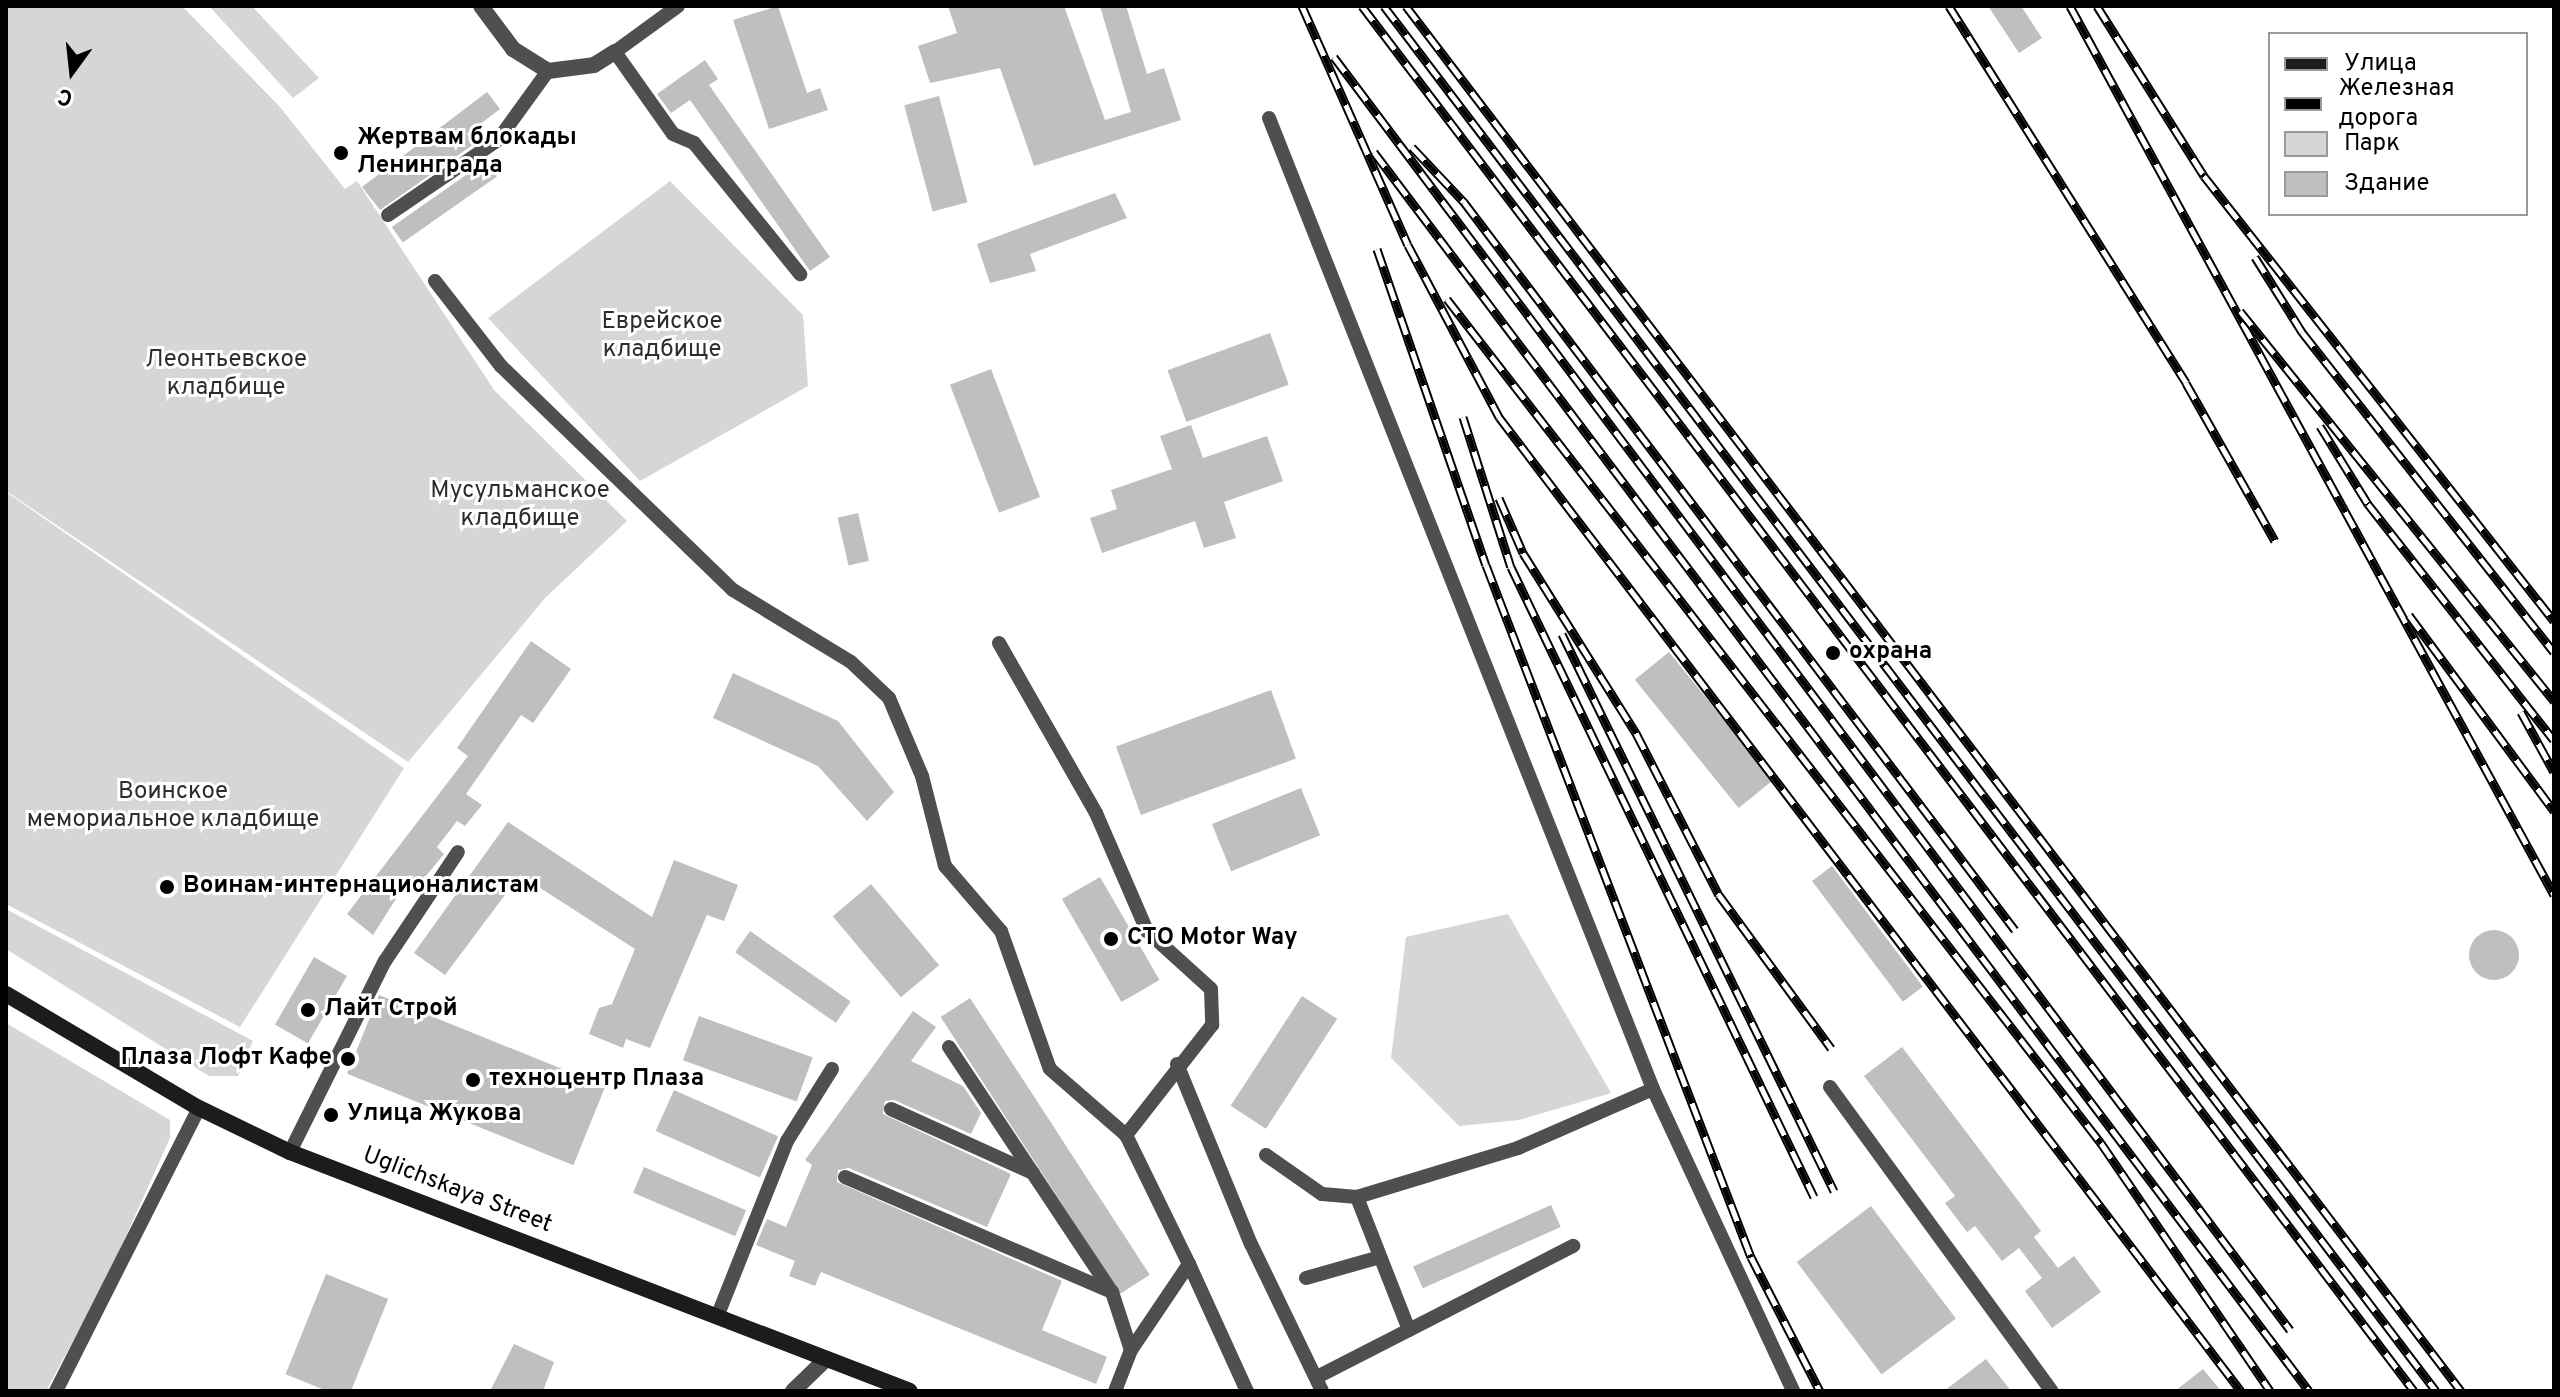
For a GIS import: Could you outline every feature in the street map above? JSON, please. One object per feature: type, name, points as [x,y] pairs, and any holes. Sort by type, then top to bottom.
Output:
[{"type":"main road","name":"Uglichskaya Street","points":[[6,994],[199,1108],[290,1152],[910,1391]]},
{"type":"street","points":[[481,6],[513,49],[548,71],[594,65],[615,52]]},
{"type":"street","points":[[793,1391],[826,1359]]},
{"type":"lane","points":[[678,6],[615,52],[673,134],[694,143],[800,274]]},
{"type":"lane","points":[[388,215],[498,140],[548,71]]},
{"type":"lane","points":[[1269,118],[1653,1089],[1793,1391]]},
{"type":"lane","points":[[435,281],[501,366],[733,590],[851,662],[889,698],[922,776],[945,866],[1001,931],[1050,1069],[1126,1135],[1247,1391]]},
{"type":"lane","points":[[999,643],[1096,813],[1147,931],[1211,989],[1212,1025],[1177,1064],[1126,1135]]},
{"type":"lane","points":[[290,1152],[385,961],[458,852]]},
{"type":"lane","points":[[949,1047],[1112,1292],[1131,1350]]},
{"type":"lane","points":[[1177,1064],[1251,1244],[1320,1384],[1409,1330],[1573,1246]]},
{"type":"lane","points":[[717,1317],[787,1141],[832,1069]]},
{"type":"lane","points":[[1830,1087],[2052,1391]]},
{"type":"lane","points":[[1266,1155],[1322,1194],[1357,1197],[1518,1148],[1653,1089]]},
{"type":"lane","points":[[56,1391],[199,1108]]},
{"type":"lane","points":[[891,1109],[1033,1173]]},
{"type":"lane","points":[[845,1177],[1112,1292]]},
{"type":"lane","points":[[1357,1197],[1409,1330]]},
{"type":"lane","points":[[1306,1278],[1380,1257]]},
{"type":"lane","points":[[1115,1391],[1131,1350],[1189,1264]]},
{"type":"green space","name":"Леонтьевское кладбище","points":[[6,6],[182,6],[280,107],[345,189],[357,181],[494,390],[627,521],[546,597],[408,762],[6,491]]},
{"type":"green space","points":[[209,6],[252,6],[319,78],[293,98]]},
{"type":"green space","name":"Еврейское кладбище","points":[[670,181],[803,315],[808,386],[640,481],[488,318]]},
{"type":"green space","name":"Воинское мемориальное кладбище","points":[[6,492],[404,768],[240,1027],[6,904]]},
{"type":"green space","points":[[6,909],[253,1041],[238,1076],[209,1076],[6,949]]},
{"type":"green space","points":[[1508,914],[1611,1093],[1519,1120],[1459,1126],[1391,1058],[1406,937]]},
{"type":"green space","points":[[6,1023],[170,1120],[170,1138],[108,1276],[46,1391],[6,1391]]},
{"type":"building","points":[[778,6],[807,93],[820,88],[828,110],[769,129],[733,20]]},
{"type":"building","points":[[948,6],[1064,6],[1105,120],[1131,112],[1100,6],[1126,6],[1147,74],[1164,68],[1181,120],[1034,166],[1000,68],[930,83],[918,46],[957,33]]},
{"type":"building","points":[[1988,6],[2021,6],[2042,38],[2019,53]]},
{"type":"building","points":[[705,60],[718,79],[709,85],[830,257],[810,271],[690,100],[671,113],[657,94]]},
{"type":"building","points":[[487,92],[500,109],[467,134],[474,144],[380,210],[362,187]]},
{"type":"building","points":[[939,96],[967,202],[933,212],[904,105]]},
{"type":"building","points":[[486,161],[497,177],[403,243],[392,227]]},
{"type":"building","points":[[1115,193],[1127,218],[1030,254],[1036,271],[990,283],[977,244]]},
{"type":"building","points":[[1270,333],[1289,385],[1186,422],[1168,370]]},
{"type":"building","points":[[991,369],[1040,497],[999,513],[950,385]]},
{"type":"building","points":[[1191,425],[1203,458],[1267,436],[1283,481],[1224,502],[1236,538],[1204,548],[1195,521],[1102,553],[1090,518],[1117,509],[1111,490],[1172,469],[1160,436]]},
{"type":"building","points":[[858,513],[869,561],[849,565],[838,518]]},
{"type":"building","points":[[531,641],[571,669],[533,723],[521,715],[466,794],[482,805],[465,826],[457,821],[437,847],[444,854],[416,888],[406,883],[373,935],[347,914],[468,756],[457,748]]},
{"type":"building","points":[[1669,652],[1773,780],[1739,808],[1635,680]]},
{"type":"building","points":[[733,673],[838,721],[894,792],[867,821],[818,766],[713,718]]},
{"type":"building","points":[[1271,690],[1296,759],[1141,815],[1116,746]]},
{"type":"building","points":[[1301,788],[1320,835],[1231,871],[1212,824]]},
{"type":"building","points":[[508,822],[652,917],[674,860],[738,885],[724,921],[707,915],[650,1048],[626,1039],[623,1048],[589,1034],[599,1008],[612,1004],[635,949],[520,875],[445,975],[414,953]]},
{"type":"building","points":[[1832,866],[1923,987],[1903,1002],[1812,881]]},
{"type":"building","name":"СТО Motor Way","points":[[1100,877],[1160,980],[1121,1002],[1062,899]]},
{"type":"building","points":[[871,884],[939,965],[901,997],[833,916]]},
{"type":"building","points":[[750,931],[851,1002],[836,1023],[735,952]]},
{"type":"building","points":[[2484,931],[2504,931],[2518,945],[2518,965],[2504,979],[2484,979],[2470,965],[2470,945]]},
{"type":"building","points":[[314,957],[347,976],[308,1044],[275,1025]]},
{"type":"building","name":"техноцентр Плаза","points":[[379,995],[605,1086],[573,1165],[347,1074]]},
{"type":"building","points":[[1302,996],[1337,1019],[1266,1129],[1231,1106]]},
{"type":"building","points":[[970,998],[1150,1275],[1120,1294],[941,1017]]},
{"type":"building","points":[[913,1011],[936,1027],[911,1061],[963,1086],[981,1113],[971,1134],[894,1100],[885,1101],[883,1114],[1011,1174],[987,1227],[849,1168],[838,1170],[837,1182],[1062,1281],[1042,1330],[1107,1357],[1096,1384],[821,1272],[815,1286],[789,1276],[795,1261],[756,1245],[767,1219],[786,1227],[812,1165],[805,1160]]},
{"type":"building","points":[[699,1016],[813,1057],[797,1102],[683,1060]]},
{"type":"building","points":[[1902,1047],[2041,1231],[2034,1237],[2058,1268],[2074,1256],[2101,1292],[2052,1328],[2025,1291],[2042,1278],[2019,1248],[2002,1261],[1975,1226],[1967,1232],[1945,1203],[1955,1196],[1864,1076]]},
{"type":"building","points":[[674,1090],[778,1136],[760,1177],[656,1131]]},
{"type":"building","points":[[644,1167],[746,1210],[735,1236],[633,1193]]},
{"type":"building","points":[[1551,1205],[1561,1227],[1423,1288],[1413,1266]]},
{"type":"building","points":[[1871,1206],[1956,1319],[1882,1375],[1797,1262]]},
{"type":"building","points":[[326,1274],[388,1299],[351,1391],[327,1391],[286,1374]]},
{"type":"building","points":[[514,1344],[554,1362],[543,1391],[490,1391]]},
{"type":"building","points":[[1986,1359],[2011,1391],[1944,1391]]},
{"type":"building","points":[[2203,1369],[2221,1391],[2175,1391]]},
{"type":"railway","points":[[1302,6],[1408,245],[1499,417],[2241,1391]]},
{"type":"railway","points":[[1362,6],[2414,1391]]},
{"type":"railway","points":[[1384,6],[2436,1391]]},
{"type":"railway","points":[[1406,6],[2461,1391]]},
{"type":"railway","points":[[1949,6],[2186,383],[2275,541]]},
{"type":"railway","points":[[2070,6],[2554,895]]},
{"type":"railway","points":[[2097,6],[2204,176],[2554,621]]},
{"type":"railway","points":[[1334,57],[2290,1330]]},
{"type":"railway","points":[[1412,147],[1464,202],[2015,930]]},
{"type":"railway","points":[[1374,152],[2309,1391]]},
{"type":"railway","points":[[1377,249],[1486,565],[1751,1257],[1820,1391]]},
{"type":"railway","points":[[2255,257],[2302,332],[2554,652]]},
{"type":"railway","points":[[1447,299],[2101,1143],[2270,1391]]},
{"type":"railway","points":[[2240,311],[2554,701]]},
{"type":"railway","points":[[1463,417],[1511,567],[1814,1197]]},
{"type":"railway","points":[[2320,426],[2368,504],[2554,740]]},
{"type":"railway","points":[[1499,498],[1523,553],[1636,733],[1719,895],[1831,1048]]},
{"type":"railway","points":[[2409,615],[2554,811]]},
{"type":"railway","points":[[1562,634],[1834,1191]]},
{"type":"railway","points":[[2521,712],[2554,772]]},
{"type":"place","name":"Жертвам блокады Ленинграда","points":[[341,153]]},
{"type":"place","name":"охрана","points":[[1833,653]]},
{"type":"place","name":"Воинам-интернационалистам","points":[[167,887]]},
{"type":"place","name":"СТО Motor Way","points":[[1111,939]]},
{"type":"place","name":"Лайт Строй","points":[[308,1010]]},
{"type":"place","name":"Плаза Лофт Кафе","points":[[348,1059]]},
{"type":"place","name":"техноцентр Плаза","points":[[473,1080]]},
{"type":"place","name":"Улица Жукова","points":[[331,1115]]},
{"type":"park label","name":"Мусульманское кладбище","points":[[520,506]]}]
